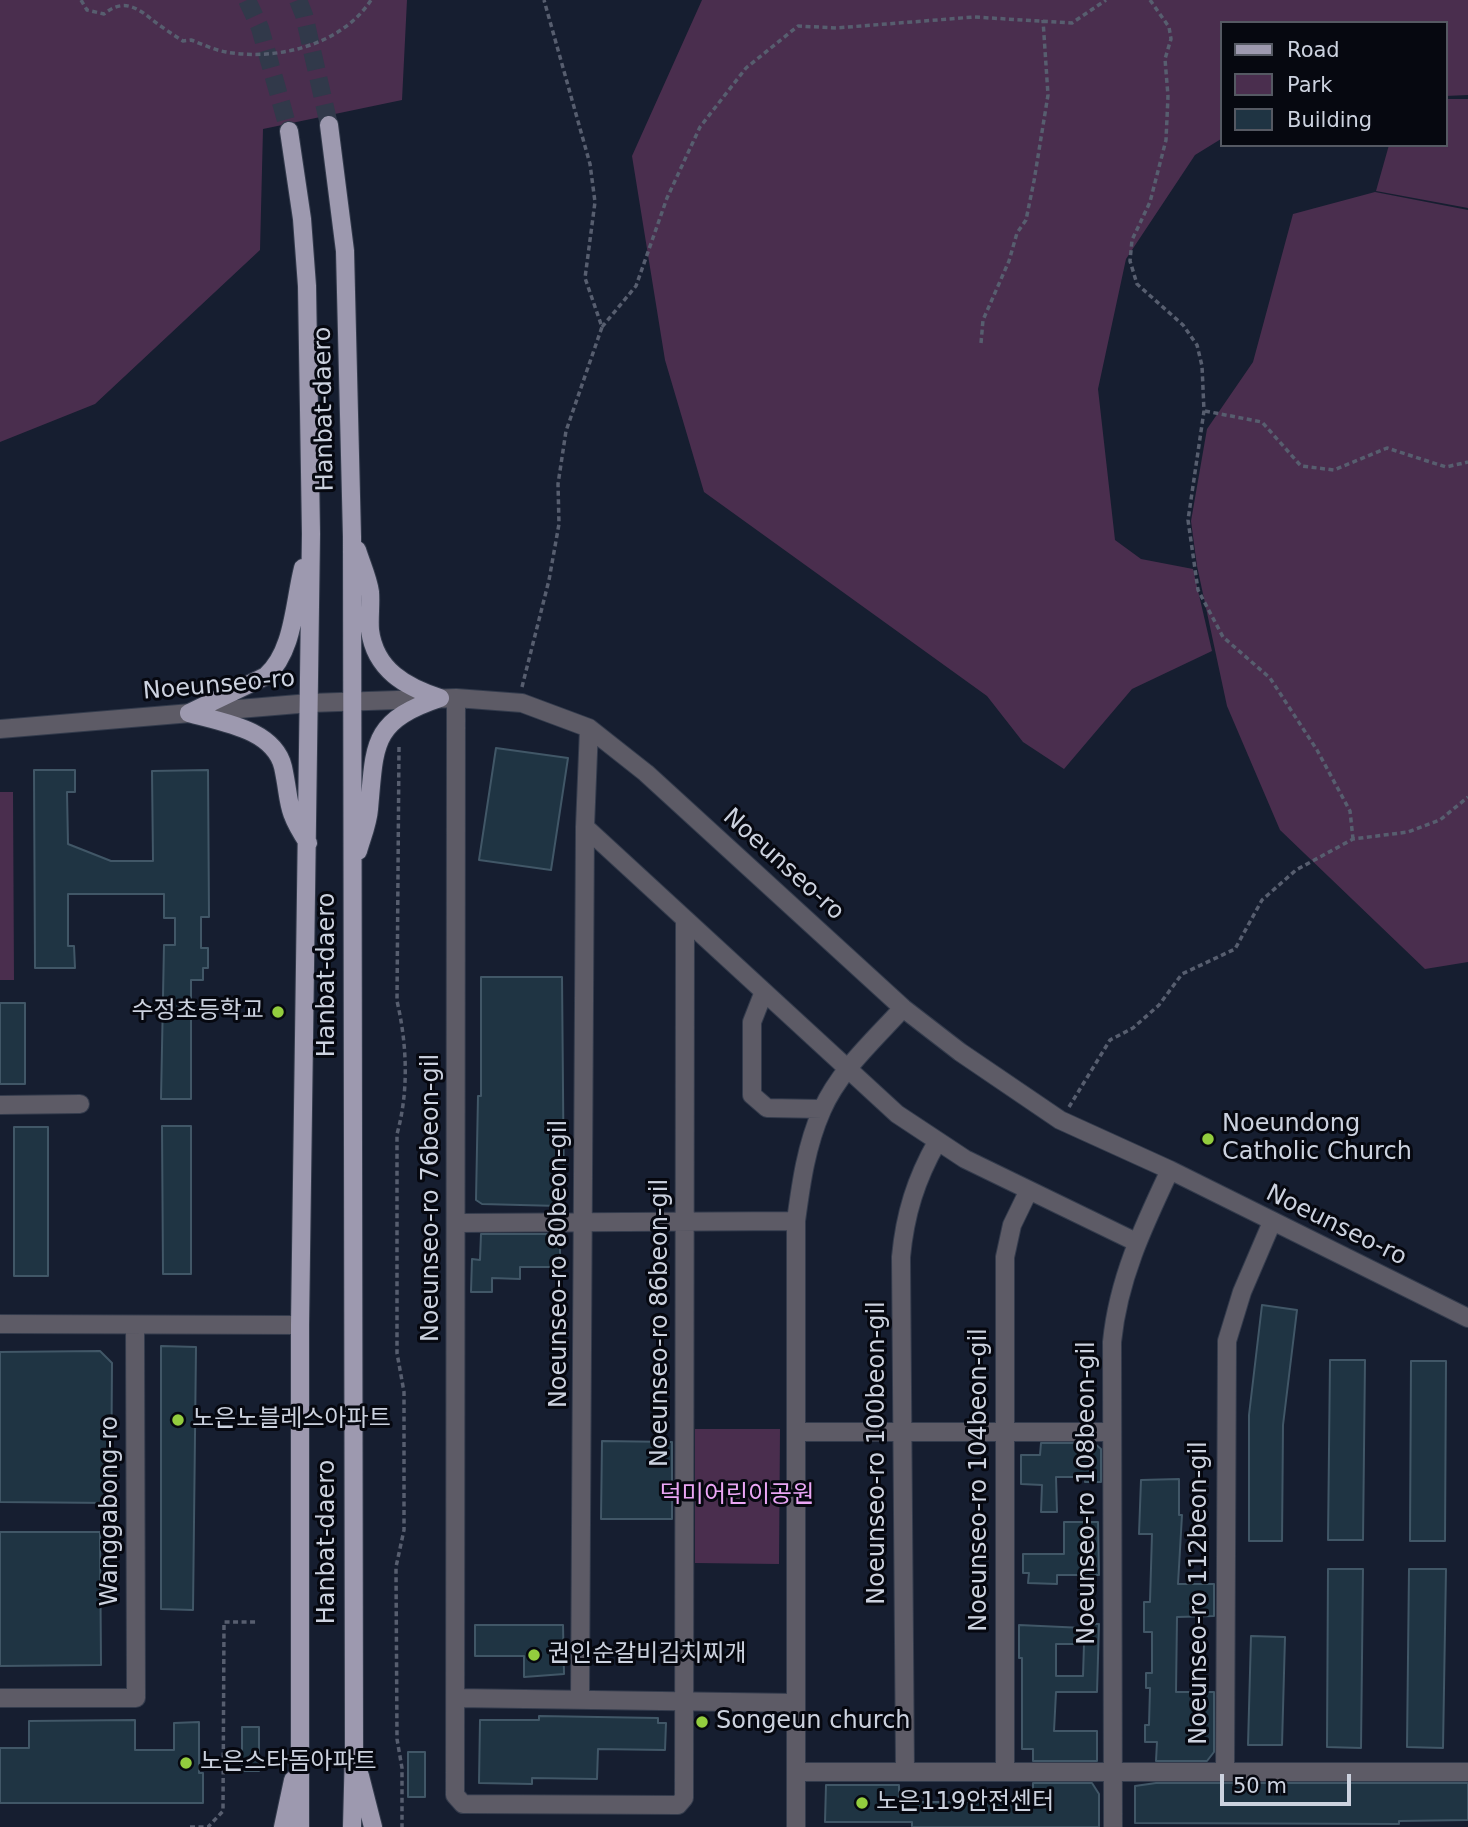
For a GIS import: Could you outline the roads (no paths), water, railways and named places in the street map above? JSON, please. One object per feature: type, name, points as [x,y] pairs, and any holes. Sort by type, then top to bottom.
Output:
[{"type":"main road","name":"Hanbat-daero","points":[[330,125],[345,251],[352,537],[352,1827]]},
{"type":"main road","name":"Hanbat-daero","points":[[289,131],[302,219],[307,286],[311,534],[300,1325],[300,1827]]},
{"type":"main road","points":[[189,713],[265,676],[275,668],[284,653],[311,534]]},
{"type":"main road","points":[[352,537],[370,590],[370,632],[377,653],[393,676],[412,689],[448,698]]},
{"type":"main road","points":[[353,868],[369,812],[374,750],[388,726],[397,718],[412,708],[448,698]]},
{"type":"main road","points":[[189,713],[267,741],[277,752],[283,767],[291,818],[308,843]]},
{"type":"main road","points":[[354,1748],[373,1827]]},
{"type":"main road","points":[[283,1827],[301,1754]]},
{"type":"street","name":"Noeunseo-ro","points":[[0,729],[310,703],[448,698],[522,703],[589,728],[646,773],[903,1007],[960,1052],[1060,1120],[1170,1170],[1468,1318]]},
{"type":"street","name":"Noeunseo-ro 76beon-gil","points":[[448,698],[456,1223],[455,1795],[463,1804],[678,1805]]},
{"type":"street","name":"Noeunseo-ro 80beon-gil","points":[[580,1700],[585,1223],[585,827],[589,728]]},
{"type":"street","points":[[585,827],[763,994],[849,1068],[897,1114],[937,1142],[1028,1192],[1136,1242]]},
{"type":"street","name":"Noeunseo-ro 86beon-gil","points":[[678,1805],[684,1798],[685,922]]},
{"type":"street","points":[[763,994],[752,1022],[752,1095],[767,1108],[822,1109]]},
{"type":"street","points":[[796,1827],[796,1221],[809,1145],[822,1109],[849,1068],[903,1007]]},
{"type":"street","points":[[0,1105],[80,1104]]},
{"type":"street","name":"Noeunseo-ro 100beon-gil","points":[[905,1772],[903,1234],[919,1172],[937,1142]]},
{"type":"street","name":"Noeunseo-ro 108beon-gil","points":[[1113,1827],[1111,1432],[1115,1307],[1136,1242],[1170,1170]]},
{"type":"street","name":"Noeunseo-ro 104beon-gil","points":[[1005,1772],[1005,1257],[1012,1225],[1028,1192]]},
{"type":"street","points":[[456,1223],[685,1224],[796,1221]]},
{"type":"street","name":"Noeunseo-ro 112beon-gil","points":[[1272,1222],[1242,1292],[1227,1341],[1225,1772],[1468,1772]]},
{"type":"street","points":[[0,1324],[300,1325]]},
{"type":"street","name":"Wanggabong-ro","points":[[0,1698],[136,1698],[135,1325]]},
{"type":"street","points":[[798,1432],[1111,1432]]},
{"type":"street","points":[[457,1698],[796,1703]]},
{"type":"street","points":[[796,1772],[1225,1772]]},
{"type":"tunnel","points":[[247,0],[260,28],[289,131]]},
{"type":"tunnel","points":[[298,0],[304,15],[329,125]]},
{"type":"place","name":"수정초등학교","points":[[278,1012]]},
{"type":"place","name":"Noeundong Catholic Church","points":[[1208,1139]]},
{"type":"place","name":"노은노블레스아파트","points":[[178,1420]]},
{"type":"place","name":"권인순갈비김치찌개","points":[[534,1655]]},
{"type":"place","name":"Songeun church","points":[[702,1722]]},
{"type":"place","name":"노은스타돔아파트","points":[[186,1763]]},
{"type":"place","name":"노은119안전센터","points":[[862,1803]]},
{"type":"park label","name":"덕미어린이공원","points":[[737,1496]]}]
